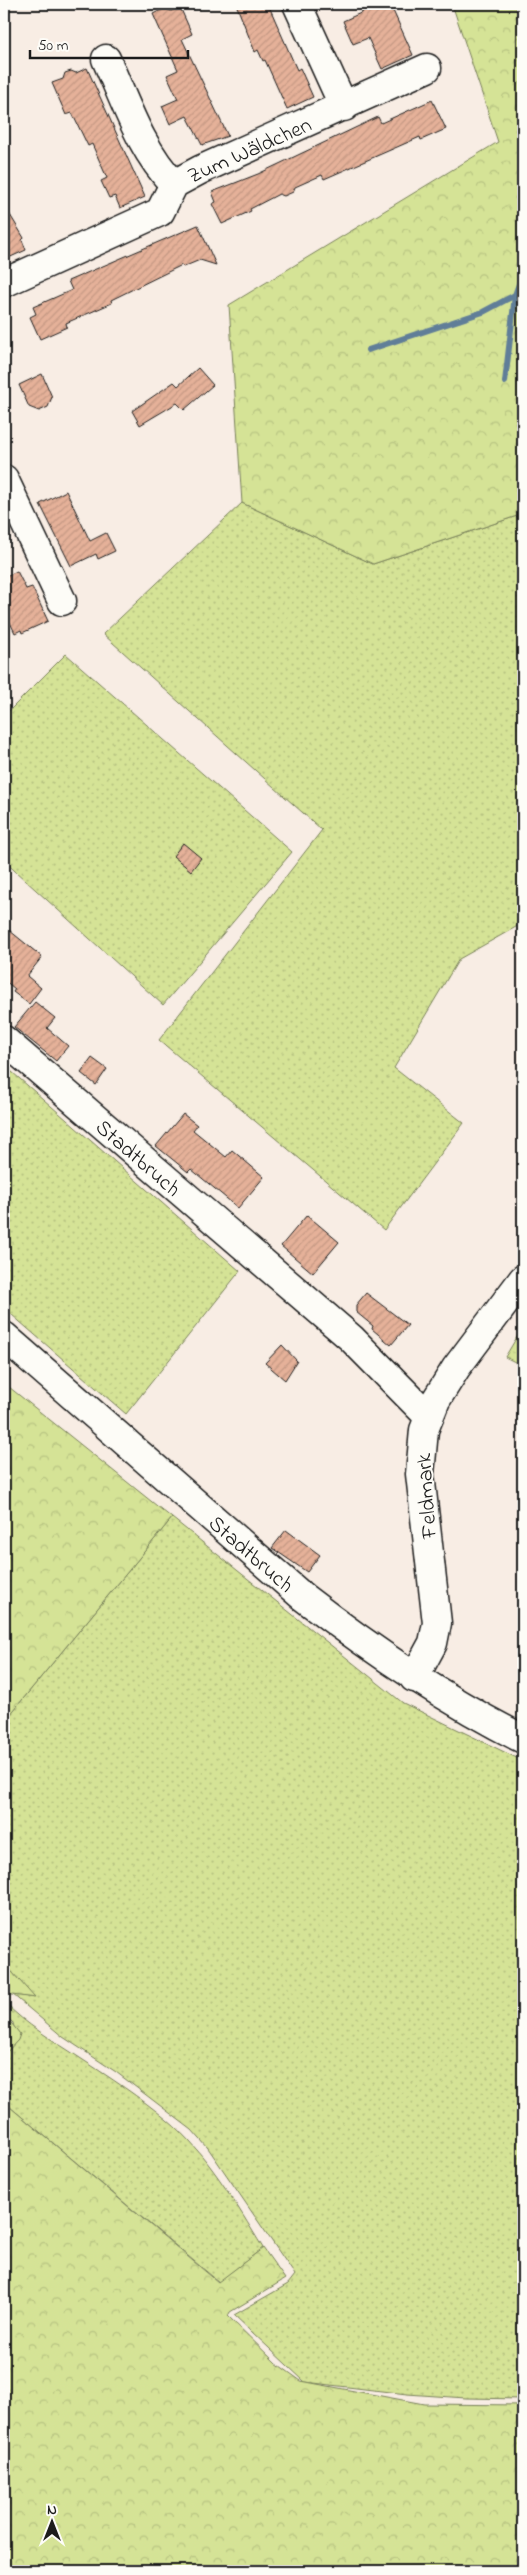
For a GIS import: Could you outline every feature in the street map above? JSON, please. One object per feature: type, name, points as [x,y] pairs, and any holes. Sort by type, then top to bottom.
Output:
[{"type":"street","points":[[297,4],[344,107]]},
{"type":"street","points":[[106,59],[160,170],[174,184]]},
{"type":"street","name":"Zum Wäldchen","points":[[4,283],[160,212],[174,184],[200,170],[344,107],[427,68]]},
{"type":"street","points":[[4,479],[62,601]]},
{"type":"street","name":"Stadtbruch","points":[[4,1040],[351,1338],[429,1417]]},
{"type":"street","name":"Feldmark","points":[[414,1678],[433,1643],[437,1623],[420,1474],[421,1447],[429,1417],[456,1368],[523,1279]]},
{"type":"street","name":"Stadtbruch","points":[[4,1336],[303,1597],[353,1636],[414,1678],[467,1710],[523,1739]]},
{"type":"green space","points":[[452,4],[523,4],[523,514],[373,564],[242,503],[229,305],[498,142]]},
{"type":"green space","points":[[242,503],[373,564],[523,514],[523,923],[459,959],[394,1068],[464,1123],[384,1230],[159,1040],[322,830],[103,634]]},
{"type":"green space","points":[[66,654],[292,852],[163,1005],[4,861],[4,716]]},
{"type":"green space","points":[[4,1065],[240,1271],[126,1414],[4,1308]]},
{"type":"green space","points":[[523,1327],[523,1366],[505,1357]]},
{"type":"green space","points":[[4,1383],[172,1518],[4,1722]]},
{"type":"green space","points":[[172,1518],[403,1703],[523,1761],[523,2399],[407,2394],[305,2382],[234,2315],[288,2284],[295,2275],[208,2148],[192,2130],[116,2072],[63,2037],[12,1994],[34,1998],[4,1963],[4,1722]]},
{"type":"green space","points":[[4,1963],[35,1998],[4,1994]]},
{"type":"green space","points":[[4,2002],[40,2032],[146,2103],[182,2133],[220,2180],[263,2248],[219,2282],[4,2102],[4,2055],[17,2040],[13,2023],[4,2014]]},
{"type":"green space","points":[[4,2014],[20,2034],[18,2040],[4,2055]]},
{"type":"green space","points":[[4,2102],[218,2282],[263,2248],[285,2279],[230,2312],[228,2316],[276,2363],[301,2381],[424,2404],[523,2405],[523,2571],[4,2571]]},
{"type":"building","points":[[236,4],[268,4],[297,70],[300,68],[313,97],[287,109],[265,60],[263,61],[258,50],[255,52]]},
{"type":"building","points":[[359,4],[390,4],[413,55],[382,69],[368,38],[353,44],[343,21],[363,12]]},
{"type":"building","points":[[180,7],[192,34],[182,39],[228,136],[202,145],[187,116],[170,124],[162,106],[178,99],[167,75],[178,70],[153,14],[165,8],[171,11]]},
{"type":"building","points":[[87,68],[145,197],[120,208],[115,196],[109,198],[101,181],[107,178],[92,144],[88,146],[72,113],[66,115],[52,83],[63,79],[65,73],[71,71],[76,73]]},
{"type":"building","points":[[432,100],[446,129],[421,140],[420,137],[324,179],[322,175],[295,187],[293,192],[284,196],[279,194],[250,209],[251,211],[222,224],[212,204],[216,202],[212,192],[258,174],[378,117],[381,123]]},
{"type":"building","points":[[4,205],[24,238],[22,240],[26,250],[4,260]]},
{"type":"building","points":[[198,225],[216,265],[200,260],[183,267],[182,265],[111,300],[112,303],[66,323],[67,327],[40,339],[30,317],[36,314],[33,307],[72,290],[68,281]]},
{"type":"building","points":[[198,368],[213,385],[184,410],[177,403],[140,425],[132,411],[174,382],[178,386]]},
{"type":"building","points":[[42,374],[52,397],[48,407],[39,411],[29,407],[19,385]]},
{"type":"building","points":[[66,491],[90,541],[106,533],[115,551],[98,559],[96,554],[71,566],[40,504]]},
{"type":"building","points":[[17,571],[26,589],[32,587],[48,621],[22,633],[21,630],[15,633],[4,610],[4,577]]},
{"type":"building","points":[[183,843],[201,858],[191,871],[173,856]]},
{"type":"building","points":[[4,926],[42,957],[27,976],[41,988],[29,1004],[13,992],[15,989],[4,980]]},
{"type":"building","points":[[35,1002],[55,1018],[47,1028],[68,1046],[56,1061],[14,1027]]},
{"type":"building","points":[[92,1058],[107,1069],[96,1085],[81,1073]]},
{"type":"building","points":[[183,1114],[197,1125],[193,1130],[226,1157],[232,1150],[264,1177],[238,1208],[191,1169],[188,1172],[156,1146]]},
{"type":"building","points":[[307,1215],[339,1242],[313,1273],[281,1246]]},
{"type":"building","points":[[366,1293],[408,1325],[391,1345],[356,1312],[356,1305]]},
{"type":"building","points":[[282,1345],[297,1361],[285,1380],[265,1363]]},
{"type":"building","points":[[286,1530],[320,1555],[307,1572],[272,1548]]},
{"type":"waterway","points":[[368,350],[483,312],[515,295],[523,273]]},
{"type":"waterway","points":[[505,382],[515,295]]},
{"type":"waterway","points":[[4,2567],[21,2571]]}]
